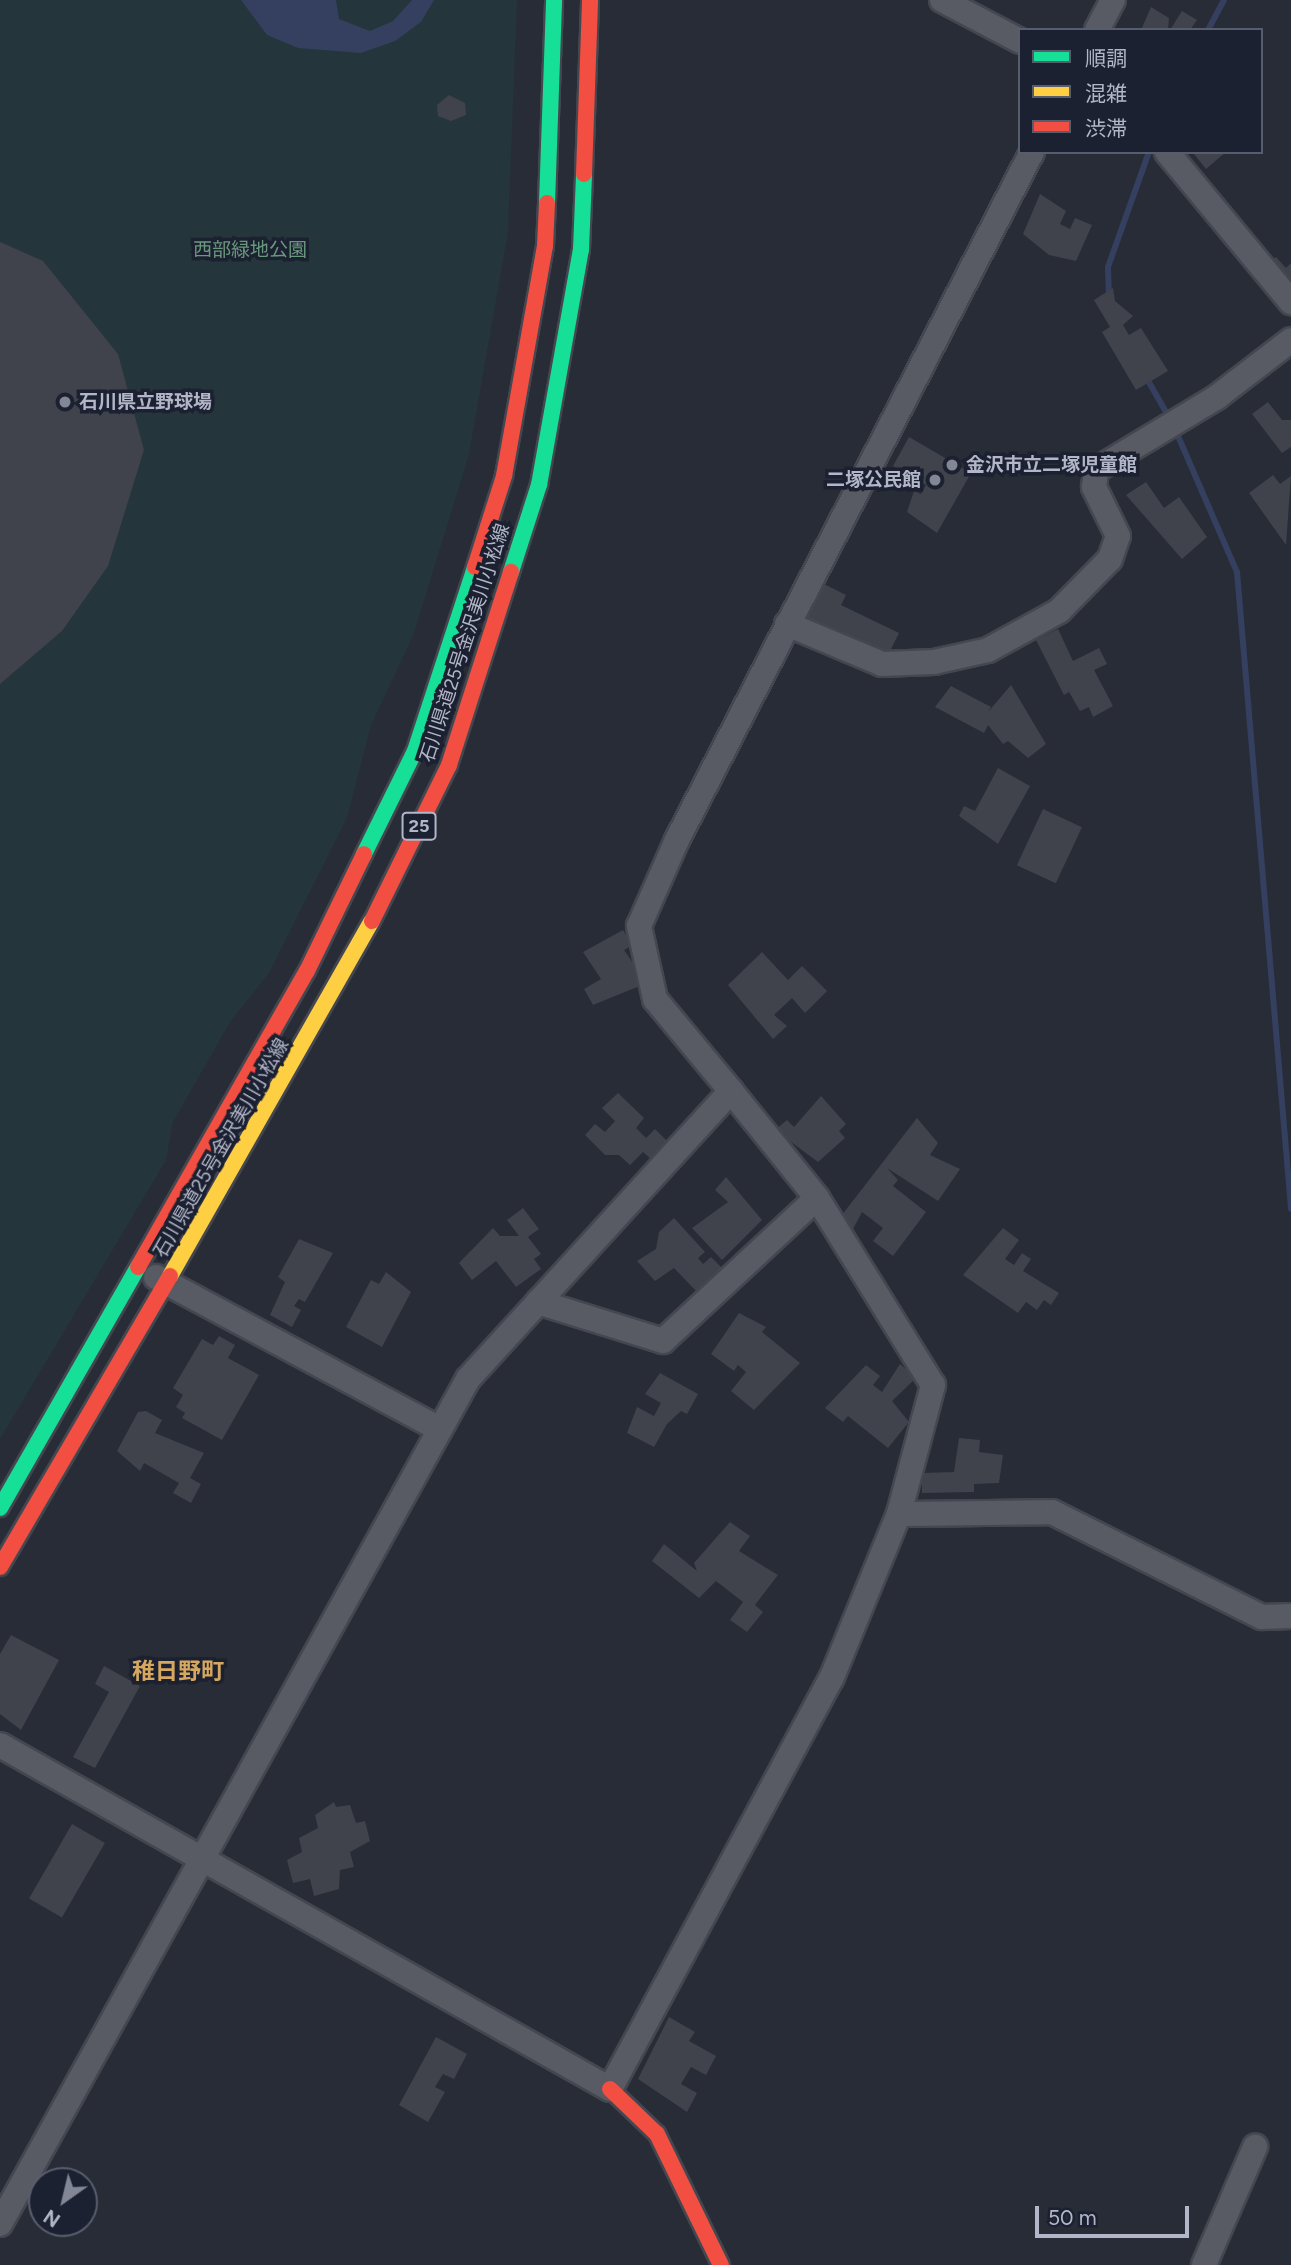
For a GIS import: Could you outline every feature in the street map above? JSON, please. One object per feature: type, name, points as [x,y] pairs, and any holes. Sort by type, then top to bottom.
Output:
[{"type":"main road","name":"石川県道25号金沢美川小松線","points":[[0,1508],[136,1265],[307,971],[415,751],[504,476],[545,246],[554,0]]},
{"type":"main road","name":"石川県道25号金沢美川小松線","points":[[0,1567],[339,988],[449,765],[539,485],[581,250],[590,0]]},
{"type":"main road","points":[[610,2089],[657,2134],[722,2265]]},
{"type":"street","points":[[942,0],[1018,40]]},
{"type":"street","points":[[1098,28],[1112,0]]},
{"type":"street","points":[[0,1745],[200,1855],[610,2089],[832,1677],[899,1514],[933,1385],[817,1198],[655,999],[639,926],[787,624],[1031,154]]},
{"type":"street","points":[[1169,154],[1291,302]]},
{"type":"street","points":[[787,624],[881,664],[934,662],[988,650],[1059,611],[1110,559],[1118,536],[1094,487],[1096,470],[1217,397],[1291,340]]},
{"type":"street","points":[[0,2224],[200,1855],[468,1379],[731,1091]]},
{"type":"street","points":[[538,1303],[663,1341],[817,1198]]},
{"type":"street","points":[[136,1265],[439,1429]]},
{"type":"street","points":[[899,1514],[1052,1512],[1262,1618],[1291,1616]]},
{"type":"street","points":[[1204,2265],[1255,2147]]},
{"type":"green space","name":"西部緑地公園","points":[[0,0],[517,0],[508,232],[469,454],[413,636],[371,725],[347,818],[269,973],[230,1022],[173,1122],[166,1160],[0,1439]]},
{"type":"water","points":[[241,0],[336,0],[339,19],[370,31],[393,21],[412,0],[434,0],[421,22],[395,41],[361,53],[298,48],[267,35]]},
{"type":"building","points":[[1151,7],[1169,18],[1168,28],[1142,28]]},
{"type":"building","points":[[1182,11],[1197,20],[1191,28],[1171,28]]},
{"type":"building","points":[[449,95],[465,103],[466,115],[451,121],[438,116],[437,105]]},
{"type":"building","points":[[1194,154],[1224,154],[1206,169]]},
{"type":"building","points":[[1040,194],[1066,211],[1060,224],[1070,229],[1075,218],[1092,225],[1076,261],[1049,255],[1023,234]]},
{"type":"building","name":"石川県立野球場","points":[[0,242],[43,261],[118,354],[144,450],[108,566],[62,631],[0,684]]},
{"type":"building","points":[[1276,257],[1286,268],[1291,263],[1291,284],[1258,272]]},
{"type":"building","points":[[1113,288],[1115,301],[1133,316],[1123,325],[1129,335],[1141,328],[1168,371],[1136,390],[1102,332],[1110,327],[1094,300]]},
{"type":"building","points":[[1268,402],[1282,420],[1291,420],[1291,447],[1282,453],[1252,414]]},
{"type":"building","points":[[909,437],[971,473],[937,533],[907,512],[914,491],[921,494],[926,485],[893,466]]},
{"type":"building","points":[[1273,475],[1280,484],[1291,476],[1286,545],[1249,493]]},
{"type":"building","points":[[1146,482],[1164,508],[1179,497],[1207,537],[1182,559],[1126,495]]},
{"type":"building","points":[[824,584],[846,595],[841,605],[899,633],[877,677],[797,637]]},
{"type":"building","points":[[1058,629],[1073,661],[1099,648],[1107,664],[1094,670],[1113,706],[1093,717],[1089,707],[1080,711],[1069,692],[1064,695],[1036,640]]},
{"type":"building","points":[[1011,685],[1046,744],[1028,758],[1008,741],[1003,744],[988,725],[984,733],[935,707],[951,686],[991,707],[988,712]]},
{"type":"building","points":[[998,768],[1030,786],[998,844],[959,816],[964,806],[975,811]]},
{"type":"building","points":[[1043,809],[1082,827],[1056,883],[1017,865]]},
{"type":"building","points":[[623,930],[633,945],[624,950],[647,983],[593,1005],[584,989],[601,979],[583,952]]},
{"type":"building","points":[[762,952],[788,980],[802,966],[827,991],[805,1013],[792,998],[774,1015],[787,1026],[773,1039],[728,985]]},
{"type":"building","points":[[618,1093],[644,1118],[636,1128],[646,1138],[655,1129],[669,1143],[652,1160],[643,1152],[630,1165],[619,1155],[605,1155],[585,1135],[595,1124],[605,1132],[615,1121],[602,1108]]},
{"type":"building","points":[[821,1096],[846,1124],[839,1131],[845,1138],[818,1162],[775,1130],[787,1120],[794,1127]]},
{"type":"building","points":[[917,1118],[938,1143],[930,1155],[960,1169],[938,1201],[887,1168],[898,1180],[893,1186],[926,1212],[893,1256],[873,1241],[883,1228],[862,1212],[852,1231],[838,1220]]},
{"type":"building","points":[[726,1177],[762,1220],[722,1260],[692,1228],[728,1202],[715,1190]]},
{"type":"building","points":[[523,1208],[539,1229],[528,1237],[541,1254],[534,1259],[541,1269],[516,1287],[496,1261],[472,1280],[459,1263],[493,1228],[500,1236],[519,1236],[507,1220]]},
{"type":"building","points":[[674,1218],[705,1252],[698,1258],[703,1264],[711,1257],[722,1268],[697,1292],[674,1268],[655,1281],[637,1261],[656,1249],[659,1232]]},
{"type":"building","points":[[1003,1228],[1019,1240],[1005,1259],[1014,1265],[1022,1253],[1031,1259],[1023,1271],[1059,1293],[1051,1305],[1044,1300],[1037,1310],[1026,1302],[1018,1313],[963,1275]]},
{"type":"building","points":[[299,1239],[333,1253],[305,1302],[299,1299],[294,1306],[301,1310],[292,1327],[270,1315],[285,1282],[278,1277]]},
{"type":"building","points":[[386,1272],[411,1292],[382,1347],[346,1327],[371,1280],[379,1284]]},
{"type":"building","points":[[739,1313],[766,1327],[762,1332],[800,1363],[754,1410],[731,1391],[746,1372],[738,1365],[734,1371],[711,1354]]},
{"type":"building","points":[[219,1336],[235,1345],[228,1358],[259,1375],[222,1440],[182,1418],[185,1413],[176,1407],[183,1395],[173,1388],[202,1339],[213,1345]]},
{"type":"building","points":[[900,1364],[916,1378],[892,1401],[909,1422],[888,1448],[848,1416],[843,1422],[825,1408],[866,1365],[880,1376],[873,1385],[882,1392]]},
{"type":"building","points":[[660,1373],[698,1394],[687,1414],[681,1411],[667,1424],[654,1447],[627,1433],[637,1407],[654,1416],[661,1403],[645,1394]]},
{"type":"building","points":[[146,1411],[162,1420],[155,1433],[204,1453],[190,1478],[201,1484],[191,1503],[173,1493],[179,1483],[144,1463],[140,1471],[117,1451],[138,1412]]},
{"type":"building","points":[[959,1438],[980,1440],[979,1452],[1003,1455],[999,1483],[974,1484],[974,1492],[922,1493],[922,1473],[954,1472]]},
{"type":"building","points":[[730,1522],[750,1536],[739,1551],[778,1575],[755,1605],[763,1612],[747,1632],[730,1620],[743,1602],[716,1581],[699,1598],[652,1561],[664,1544],[697,1571],[694,1563]]},
{"type":"building","points":[[11,1635],[59,1660],[21,1730],[0,1714],[0,1654]]},
{"type":"building","points":[[104,1666],[140,1686],[95,1768],[73,1757],[109,1692],[95,1684]]},
{"type":"building","points":[[334,1802],[336,1807],[350,1805],[356,1823],[365,1821],[370,1841],[350,1852],[354,1867],[340,1870],[339,1889],[314,1896],[310,1879],[293,1883],[287,1860],[302,1852],[299,1838],[318,1828],[315,1815]]},
{"type":"building","points":[[72,1824],[105,1843],[62,1917],[29,1898]]},
{"type":"building","points":[[669,2017],[695,2032],[689,2041],[716,2056],[706,2075],[691,2067],[681,2084],[697,2093],[687,2112],[638,2079]]},
{"type":"building","points":[[436,2037],[467,2054],[454,2079],[443,2074],[435,2087],[445,2092],[428,2122],[399,2105]]},
{"type":"waterway","points":[[1209,28],[1224,0]]},
{"type":"waterway","points":[[1109,297],[1108,267],[1148,154]]},
{"type":"waterway","points":[[1146,377],[1170,419]]},
{"type":"waterway","points":[[1175,429],[1237,572],[1291,1209]]},
{"type":"traffic: fast","points":[[547,203],[554,0]]},
{"type":"traffic: fast","points":[[511,572],[539,485],[581,250],[584,174]]},
{"type":"traffic: fast","points":[[364,854],[415,751],[475,567]]},
{"type":"traffic: fast","points":[[0,1508],[138,1267]]},
{"type":"traffic: slow","points":[[170,1276],[372,921]]},
{"type":"traffic: jam","points":[[584,174],[590,0]]},
{"type":"traffic: jam","points":[[475,567],[504,476],[545,246],[547,203]]},
{"type":"traffic: jam","points":[[372,921],[449,765],[511,572]]},
{"type":"traffic: jam","points":[[138,1267],[307,971],[364,854]]},
{"type":"traffic: jam","points":[[0,1567],[170,1276]]},
{"type":"traffic: jam","points":[[610,2089],[657,2134],[721,2265]]},
{"type":"place","name":"石川県立野球場","points":[[65,402]]},
{"type":"place","name":"金沢市立二塚児童館","points":[[952,465]]},
{"type":"place","name":"二塚公民館","points":[[935,480]]},
{"type":"district","name":"稚日野町","points":[[178,1671]]}]
